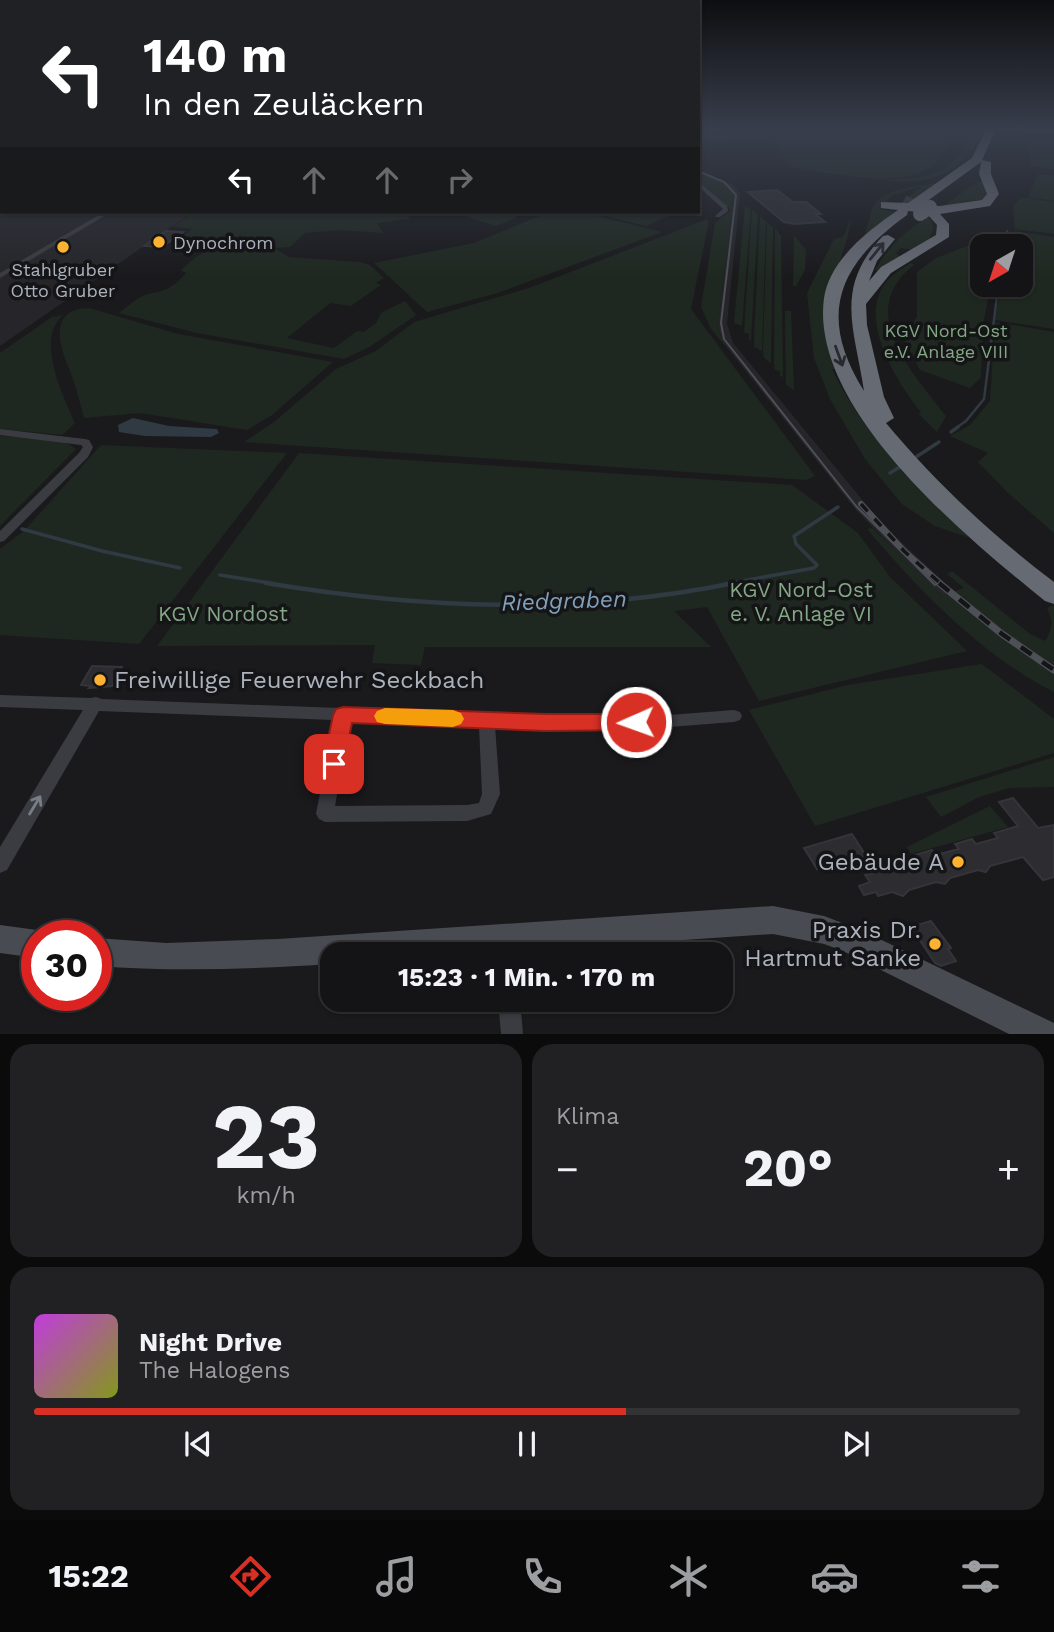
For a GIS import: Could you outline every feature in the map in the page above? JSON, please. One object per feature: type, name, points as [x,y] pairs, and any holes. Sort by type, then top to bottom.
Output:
[{"type":"highway","points":[[953,179],[858,249],[845,267],[832,298],[831,329],[838,356],[850,382],[916,472],[954,510],[1054,595]]},
{"type":"highway","points":[[959,179],[915,207],[873,254],[860,280],[859,323],[869,356],[877,416],[965,508],[1054,583]]},
{"type":"highway","points":[[885,205],[940,210],[986,203],[993,194],[987,179]]},
{"type":"highway","points":[[858,304],[886,270],[942,237],[943,224],[915,207]]},
{"type":"main road","points":[[548,942],[773,920],[801,924],[850,940],[1043,1034]]},
{"type":"main road","points":[[0,939],[21,942]]},
{"type":"main road","points":[[112,953],[208,957],[320,951]]},
{"type":"street","points":[[700,185],[725,207],[726,211],[718,216]]},
{"type":"street","points":[[0,276],[105,214]]},
{"type":"street","points":[[0,432],[58,436],[85,442],[88,447],[84,455],[0,538]]},
{"type":"street","points":[[0,701],[597,723],[734,716]]},
{"type":"street","points":[[0,864],[96,703]]},
{"type":"street","points":[[343,715],[325,814],[467,813],[485,809],[491,794],[487,720]]},
{"type":"street","points":[[510,1012],[512,1034]]},
{"type":"shaded area","points":[[717,179],[732,184],[740,194],[727,324],[733,343],[883,525],[965,602],[962,612],[927,583],[856,510],[722,341],[718,326],[734,196],[725,183]]},
{"type":"shaded area","points":[[0,214],[190,214],[0,346]]},
{"type":"shaded area","points":[[133,418],[169,426],[217,429],[219,433],[211,437],[145,436],[119,432],[118,425]]},
{"type":"green space","points":[[700,179],[723,182],[734,196],[718,326],[727,348],[711,329],[701,307],[715,223],[731,210]]},
{"type":"green space","points":[[896,179],[925,179],[916,181],[886,180]]},
{"type":"green space","points":[[1036,179],[1054,179],[1054,201],[1028,197]]},
{"type":"green space","points":[[978,181],[984,182],[987,192],[983,200],[962,201],[958,206],[944,206]]},
{"type":"green space","points":[[940,183],[904,206],[895,203],[903,202],[922,186],[892,195],[886,201],[889,203],[880,209],[896,212],[877,225],[863,240],[873,207],[878,200],[893,191],[903,189]]},
{"type":"green space","points":[[1021,197],[1054,202],[1054,234],[1015,229],[1013,207]]},
{"type":"green space","points":[[745,206],[751,209],[742,326],[734,323]]},
{"type":"green space","points":[[752,209],[758,215],[749,340],[749,334],[744,333]]},
{"type":"green space","points":[[191,214],[406,214],[410,219],[377,223],[383,233],[339,230],[305,233],[290,247],[274,248],[289,257],[360,262],[370,265],[384,278],[376,283],[381,285],[351,306],[330,303],[287,338],[334,348],[357,331],[364,332],[376,323],[381,313],[405,301],[416,315],[371,346],[344,359],[197,333],[119,313],[141,297],[173,285],[186,273],[181,270],[194,259],[204,252],[220,248],[170,246],[192,229],[172,227]]},
{"type":"green space","points":[[457,214],[507,214],[518,217],[496,226]]},
{"type":"green space","points":[[544,214],[589,214],[662,232],[498,293],[427,312],[374,263],[474,243]]},
{"type":"green space","points":[[597,214],[673,214],[646,226]]},
{"type":"green space","points":[[760,216],[766,222],[762,351],[754,347]]},
{"type":"green space","points":[[929,217],[934,228],[929,239],[912,250],[901,248],[896,253],[901,257],[879,271],[875,270],[898,240]]},
{"type":"green space","points":[[851,219],[826,308],[828,345],[836,369],[832,369],[860,417],[893,460],[970,538],[935,526],[902,504],[865,459],[830,399],[814,358],[807,293],[834,239],[843,237]]},
{"type":"green space","points":[[705,220],[709,221],[691,309],[815,476],[806,480],[244,442],[274,422],[336,369],[376,351],[414,322],[529,288]]},
{"type":"green space","points":[[767,222],[773,228],[771,363],[764,358],[763,351]]},
{"type":"green space","points":[[775,228],[781,236],[783,377],[780,376],[780,371],[775,370],[774,363]]},
{"type":"green space","points":[[1014,231],[1054,237],[1054,329],[995,320],[999,298],[1033,297],[1033,234],[1014,234]]},
{"type":"green space","points":[[794,235],[806,250],[805,270],[796,286],[793,286]]},
{"type":"green space","name":"KGV Nord-Ost e.V. Anlage VIII","points":[[970,245],[970,298],[988,298],[983,324],[981,377],[970,388],[920,370],[905,342],[917,316],[917,272],[936,258]]},
{"type":"green space","points":[[911,263],[914,265],[897,283],[889,302],[889,322],[895,342],[906,361],[946,416],[937,432],[919,414],[921,412],[893,370],[879,336],[876,319],[882,288],[891,277]]},
{"type":"green space","points":[[89,308],[178,334],[333,362],[272,415],[247,430],[140,413],[84,418],[60,341],[60,330],[67,314]]},
{"type":"green space","points":[[785,311],[791,311],[794,390],[786,385]]},
{"type":"green space","points":[[63,315],[55,325],[51,352],[64,398],[75,423],[62,435],[0,429],[0,353],[52,317]]},
{"type":"green space","points":[[995,322],[1054,332],[1054,533],[1007,492],[978,462],[988,453],[950,436],[970,425],[990,401]]},
{"type":"green space","points":[[0,436],[50,439],[76,449],[0,526]]},
{"type":"green space","points":[[101,445],[287,453],[139,644],[0,635],[0,549],[24,531]]},
{"type":"green space","name":"KGV Nord-Ost e. V. Anlage VI","points":[[299,453],[792,485],[858,533],[890,577],[967,651],[759,701],[707,607],[674,611],[711,647],[425,647],[421,665],[372,663],[375,645],[157,646]]},
{"type":"green space","points":[[872,528],[942,596],[964,588],[947,574],[952,571],[1030,634],[1045,641],[1051,624],[1047,608],[1054,605],[1054,692],[1001,660],[953,620],[867,529]]},
{"type":"green space","points":[[982,664],[1054,719],[1054,753],[815,826],[749,710],[848,685]]},
{"type":"green space","points":[[1054,757],[1054,787],[1009,788],[979,797],[941,817],[926,797]]},
{"type":"green space","points":[[990,806],[1008,827],[911,854],[907,847]]},
{"type":"building","points":[[777,190],[793,202],[806,202],[821,214],[815,214],[825,222],[784,222],[748,192]]},
{"type":"building","name":"Dynochrom","points":[[166,231],[183,232],[162,247],[144,246]]},
{"type":"building","name":"Freiwillige Feuerwehr Seckbach","points":[[92,666],[122,667],[112,686],[89,688],[91,686],[81,685]]},
{"type":"building","name":"Gebäude A","points":[[1013,798],[1038,828],[1054,825],[1054,877],[1043,880],[1023,857],[990,866],[986,872],[978,870],[950,878],[945,884],[936,882],[909,890],[903,896],[892,892],[878,896],[876,892],[864,895],[859,886],[870,882],[865,875],[878,872],[874,866],[892,861],[895,867],[919,860],[915,855],[932,850],[936,855],[959,849],[955,844],[972,839],[976,844],[998,838],[994,833],[1018,826],[999,802]]},
{"type":"building","points":[[852,834],[866,856],[817,869],[804,848]]},
{"type":"building","name":"Praxis Dr. Hartmut Sanke","points":[[931,921],[951,948],[948,949],[956,961],[941,966],[935,963],[911,927]]},
{"type":"waterway","name":"Riedgraben","points":[[996,305],[997,298]]},
{"type":"waterway","name":"Riedgraben","points":[[956,428],[966,421],[984,399],[996,304]]},
{"type":"waterway","name":"Riedgraben","points":[[951,432],[958,427]]},
{"type":"waterway","name":"Riedgraben","points":[[913,459],[939,442]]},
{"type":"waterway","name":"Riedgraben","points":[[890,473],[903,465]]},
{"type":"waterway","name":"Riedgraben","points":[[725,584],[814,568],[817,565],[796,544],[794,536],[838,507]]},
{"type":"waterway","name":"Riedgraben","points":[[22,529],[102,551],[180,568]]},
{"type":"waterway","name":"Riedgraben","points":[[220,575],[276,584]]},
{"type":"waterway","name":"Riedgraben","points":[[266,583],[383,598],[500,605],[617,600],[734,583]]},
{"type":"tunnel","points":[[904,200],[921,208]]},
{"type":"tunnel","points":[[917,207],[934,215]]},
{"type":"tram line","points":[[718,179],[724,182],[736,195],[721,323],[724,339],[856,506],[935,585]]},
{"type":"railway","points":[[861,504],[904,551],[941,584]]},
{"type":"railway","points":[[939,583],[1002,634],[1054,670]]},
{"type":"slow traffic","points":[[385,716],[453,719]]},
{"type":"place","name":"Dynochrom","points":[[159,242]]},
{"type":"place","name":"Stahlgruber Otto Gruber","points":[[63,247]]},
{"type":"place","name":"Freiwillige Feuerwehr Seckbach","points":[[100,680]]},
{"type":"place","name":"Gebäude A","points":[[958,862]]},
{"type":"place","name":"Praxis Dr. Hartmut Sanke","points":[[935,944]]},
{"type":"route","points":[[334,764],[343,715],[546,723],[636,722]]},
{"type":"park label","name":"KGV Nordost","points":[[223,613]]}]
